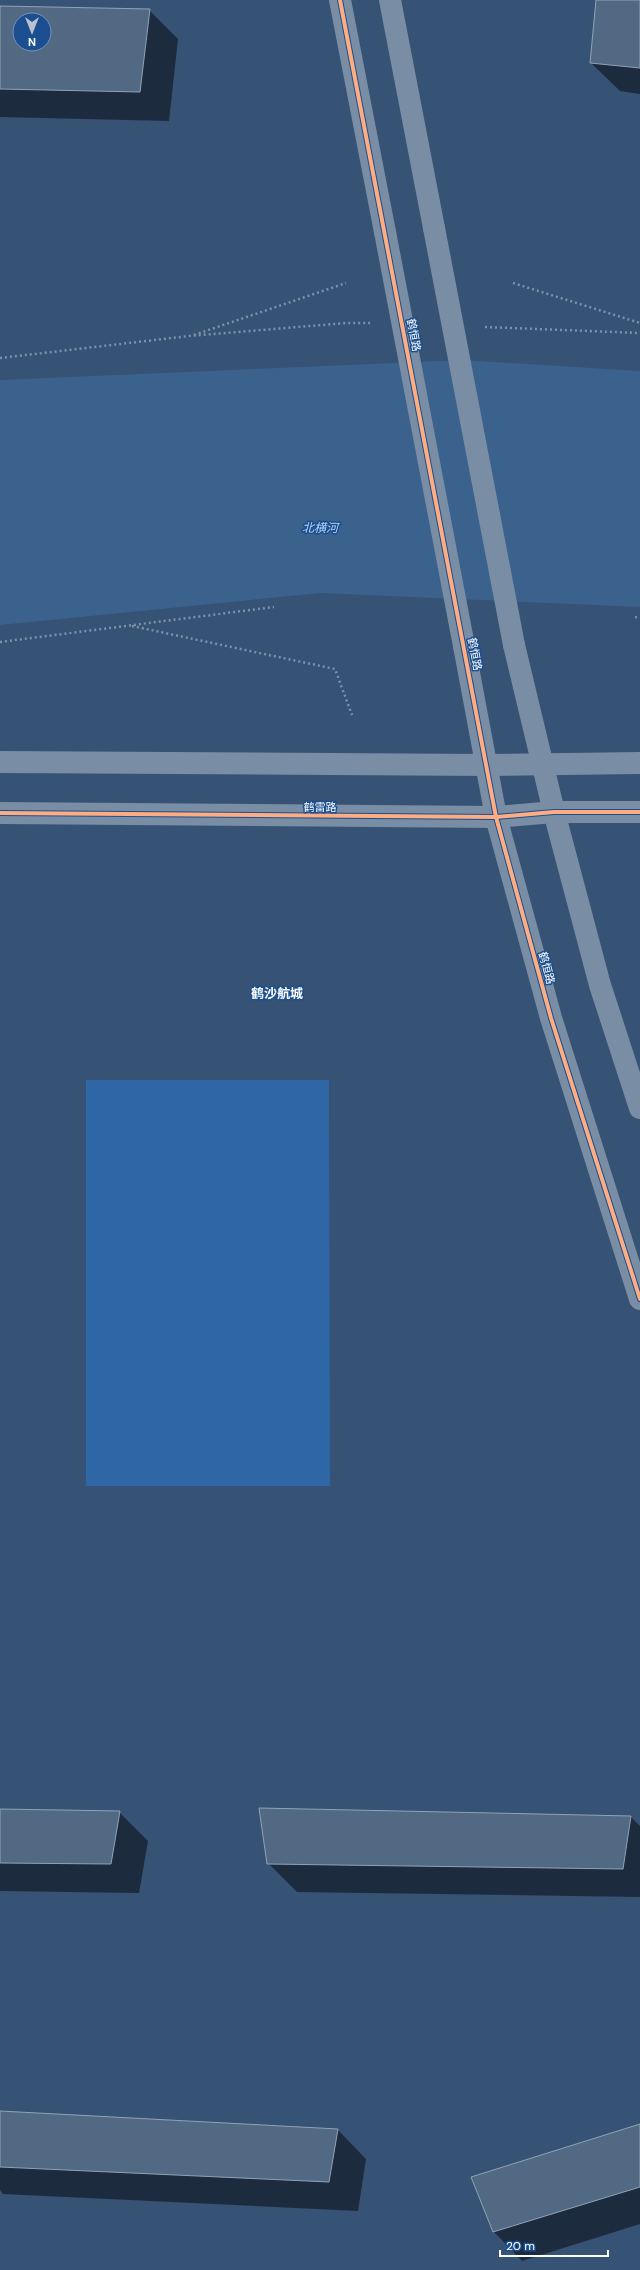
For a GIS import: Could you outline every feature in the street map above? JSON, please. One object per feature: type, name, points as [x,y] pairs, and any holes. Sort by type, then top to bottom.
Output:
[{"type":"street","name":"鹤恒路","points":[[340,0],[496,817],[551,1018],[640,1299]]},
{"type":"street","points":[[390,0],[514,645],[554,812],[600,985],[640,1108]]},
{"type":"street","points":[[0,762],[486,765],[542,763],[640,763]]},
{"type":"street","name":"鹤雷路","points":[[0,813],[496,817],[554,812],[640,812]]},
{"type":"path","points":[[189,336],[346,283]]},
{"type":"path","points":[[513,283],[640,323]]},
{"type":"path","points":[[0,358],[189,336],[346,323],[377,324]]},
{"type":"path","points":[[480,326],[640,332]]},
{"type":"path","points":[[0,642],[274,607]]},
{"type":"path","points":[[635,617],[640,618]]},
{"type":"path","points":[[130,626],[335,669],[352,715]]},
{"type":"shaded area","points":[[86,1080],[329,1080],[330,1486],[86,1486]]},
{"type":"water","name":"北横河","points":[[463,360],[640,371],[640,607],[320,593],[0,625],[0,380]]},
{"type":"building","points":[[596,0],[640,0],[640,68],[590,63]]},
{"type":"building","points":[[0,6],[150,9],[140,92],[0,89]]},
{"type":"building","points":[[259,1808],[631,1816],[623,1869],[267,1864]]},
{"type":"building","points":[[0,1809],[120,1811],[111,1864],[0,1863]]},
{"type":"building","points":[[0,2111],[338,2129],[329,2182],[0,2167]]},
{"type":"building","points":[[640,2124],[640,2187],[493,2232],[471,2177]]},
{"type":"cycle path","points":[[340,0],[496,817],[551,1018],[640,1299]]},
{"type":"cycle path","points":[[0,813],[496,817],[554,812],[640,812]]},
{"type":"district","name":"鹤沙航城","points":[[277,993]]}]
